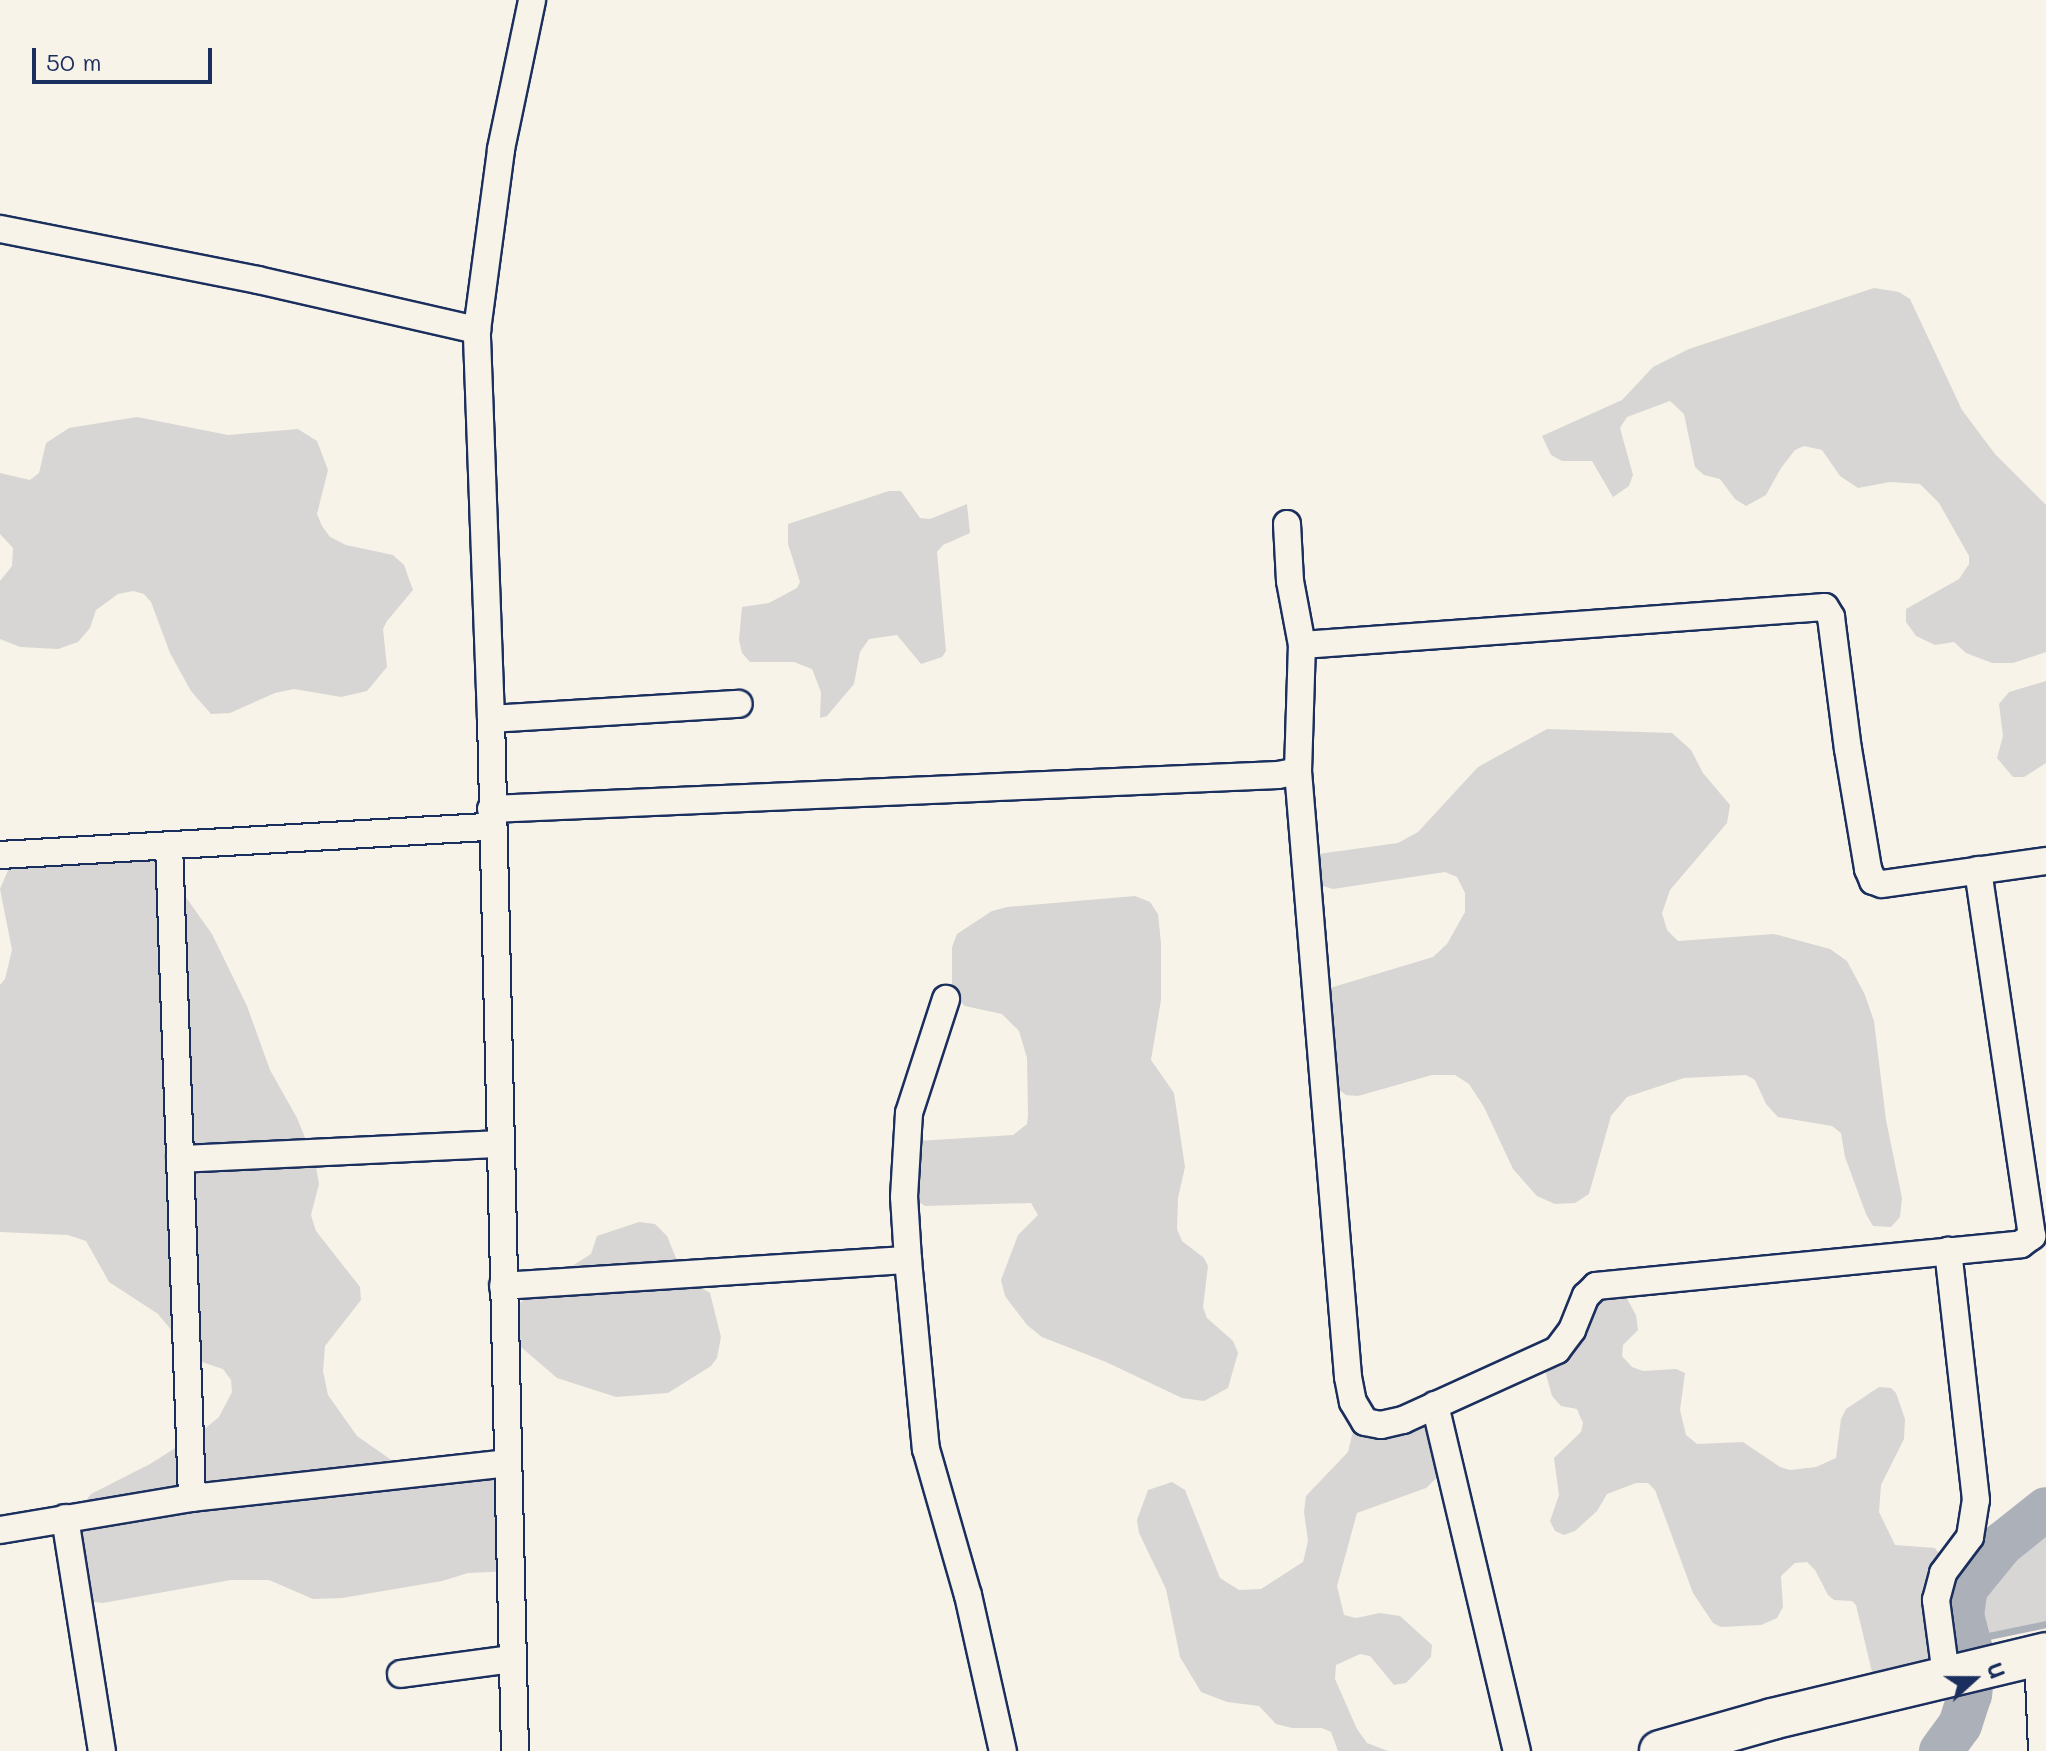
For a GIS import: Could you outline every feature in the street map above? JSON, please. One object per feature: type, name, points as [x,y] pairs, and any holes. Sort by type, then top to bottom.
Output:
[{"type":"main road","points":[[1660,1751],[2042,1654]]},
{"type":"street","points":[[515,1751],[491,719],[477,330],[501,149],[532,0]]},
{"type":"street","points":[[0,229],[258,280],[477,330]]},
{"type":"street","points":[[1287,524],[1290,581],[1302,645],[1298,771],[1348,1377],[1353,1402],[1365,1422],[1381,1425],[1403,1420],[1557,1350],[1572,1330],[1586,1296],[1596,1286],[2021,1244],[2032,1236],[1978,870]]},
{"type":"street","points":[[1302,645],[1825,607],[1831,617],[1848,749],[1868,869],[1873,881],[1882,884],[2046,861]]},
{"type":"street","points":[[491,719],[739,704]]},
{"type":"street","points":[[0,855],[169,845],[492,818],[1298,771]]},
{"type":"street","points":[[169,845],[192,1498]]},
{"type":"street","points":[[946,999],[909,1113],[904,1197],[908,1260],[926,1449],[968,1595],[1003,1751]]},
{"type":"street","points":[[180,1159],[499,1144]]},
{"type":"street","points":[[1948,1251],[1976,1500],[1970,1537],[1943,1573],[1936,1600],[1967,1671]]},
{"type":"street","points":[[503,1286],[908,1260]]},
{"type":"street","points":[[1435,1405],[1517,1751]]},
{"type":"street","points":[[0,1530],[192,1498],[507,1463]]},
{"type":"street","points":[[65,1518],[102,1751]]},
{"type":"street","points":[[2042,1654],[2042,1751]]},
{"type":"street","points":[[401,1674],[512,1659]]},
{"type":"shaded area","points":[[1874,288],[1899,292],[1910,299],[1962,410],[1995,454],[2046,505],[2046,652],[2013,663],[1992,663],[1966,653],[1954,642],[1935,645],[1916,636],[1906,622],[1906,609],[1959,579],[1969,564],[1969,556],[1939,503],[1920,484],[1890,482],[1858,488],[1840,476],[1822,450],[1804,446],[1795,450],[1781,468],[1766,495],[1746,506],[1735,499],[1720,479],[1704,475],[1695,467],[1684,414],[1670,401],[1627,417],[1620,428],[1633,475],[1629,486],[1613,497],[1592,461],[1562,461],[1551,455],[1542,436],[1622,400],[1653,367],[1689,349]]},
{"type":"shaded area","points":[[137,417],[228,435],[298,429],[317,441],[328,470],[317,514],[322,526],[330,537],[346,545],[393,555],[404,565],[413,590],[383,629],[387,667],[367,691],[341,697],[294,689],[275,693],[230,713],[211,714],[191,691],[170,653],[151,602],[144,594],[133,591],[118,594],[96,610],[90,628],[78,642],[58,649],[20,647],[0,639],[0,581],[12,566],[13,548],[0,534],[0,473],[30,480],[39,473],[46,443],[69,428]]},
{"type":"shaded area","points":[[889,491],[901,491],[920,518],[930,519],[967,504],[970,533],[943,545],[937,552],[946,651],[942,657],[921,664],[897,635],[869,639],[860,652],[854,684],[827,716],[820,718],[821,692],[812,669],[794,662],[750,662],[742,653],[739,640],[742,607],[769,603],[797,588],[800,582],[788,544],[788,524]]},
{"type":"shaded area","points":[[2046,681],[2046,763],[2024,777],[2013,777],[1997,758],[2003,736],[1999,704],[2009,692]]},
{"type":"shaded area","points":[[1547,729],[1672,733],[1691,750],[1703,773],[1730,805],[1727,823],[1670,890],[1662,913],[1667,930],[1678,941],[1774,934],[1830,949],[1847,961],[1865,995],[1874,1021],[1886,1120],[1902,1198],[1900,1217],[1891,1227],[1873,1226],[1866,1214],[1845,1157],[1841,1133],[1832,1126],[1778,1117],[1766,1104],[1755,1080],[1746,1075],[1684,1078],[1627,1097],[1611,1116],[1589,1194],[1575,1203],[1555,1204],[1537,1196],[1513,1169],[1484,1107],[1469,1084],[1455,1075],[1432,1075],[1358,1096],[1346,1095],[1337,1088],[1323,1000],[1330,988],[1433,957],[1447,944],[1465,912],[1465,893],[1457,877],[1445,872],[1333,889],[1320,885],[1318,854],[1398,843],[1418,832],[1478,767]]},
{"type":"shaded area","points":[[157,846],[180,889],[212,934],[247,1006],[270,1070],[297,1118],[315,1162],[319,1184],[311,1215],[316,1231],[360,1287],[361,1300],[325,1346],[323,1371],[328,1395],[357,1436],[407,1471],[508,1476],[510,1571],[468,1573],[442,1581],[342,1598],[313,1599],[269,1580],[231,1580],[103,1603],[77,1600],[80,1508],[91,1494],[150,1464],[219,1417],[232,1392],[231,1380],[223,1369],[196,1360],[158,1314],[109,1282],[86,1241],[68,1235],[0,1232],[0,985],[5,979],[12,950],[0,889],[15,854]]},
{"type":"shaded area","points":[[1135,896],[1150,902],[1158,914],[1161,1000],[1151,1060],[1174,1093],[1185,1167],[1178,1198],[1177,1229],[1182,1241],[1204,1258],[1208,1266],[1203,1307],[1207,1318],[1233,1341],[1238,1353],[1228,1388],[1204,1401],[1182,1398],[1106,1362],[1042,1337],[1027,1325],[1005,1296],[1001,1280],[1018,1235],[1038,1215],[1031,1203],[925,1206],[916,1200],[918,1141],[1013,1135],[1027,1124],[1027,1058],[1019,1031],[1002,1014],[965,1006],[952,994],[952,947],[957,934],[992,911],[1007,907]]},
{"type":"shaded area","points":[[639,1222],[655,1224],[667,1236],[684,1278],[710,1293],[721,1337],[717,1358],[711,1366],[668,1393],[616,1397],[557,1378],[514,1341],[519,1304],[549,1275],[591,1254],[597,1236]]},
{"type":"shaded area","points":[[1618,1282],[1636,1315],[1638,1330],[1623,1345],[1622,1356],[1632,1367],[1643,1371],[1676,1369],[1685,1373],[1680,1410],[1686,1435],[1697,1444],[1743,1442],[1780,1467],[1790,1470],[1816,1467],[1836,1458],[1841,1419],[1846,1409],[1879,1387],[1891,1388],[1896,1393],[1905,1419],[1904,1439],[1881,1485],[1879,1512],[1895,1545],[1935,1548],[1942,1558],[1946,1675],[1877,1693],[1856,1605],[1852,1601],[1834,1600],[1828,1595],[1815,1570],[1807,1562],[1795,1563],[1781,1576],[1783,1607],[1777,1618],[1761,1625],[1721,1627],[1713,1623],[1693,1593],[1655,1490],[1648,1483],[1636,1483],[1607,1494],[1597,1511],[1575,1531],[1564,1535],[1555,1531],[1550,1521],[1559,1495],[1554,1458],[1581,1432],[1583,1423],[1577,1409],[1561,1406],[1552,1396],[1546,1374],[1549,1353],[1579,1312]]},
{"type":"shaded area","points":[[1435,1405],[1450,1465],[1426,1488],[1357,1513],[1337,1586],[1344,1615],[1356,1618],[1380,1613],[1400,1616],[1432,1645],[1431,1657],[1406,1683],[1394,1685],[1370,1656],[1360,1654],[1336,1665],[1335,1679],[1357,1729],[1367,1743],[1388,1751],[1338,1751],[1331,1732],[1322,1728],[1292,1728],[1276,1724],[1259,1706],[1227,1702],[1201,1692],[1180,1657],[1166,1589],[1139,1533],[1137,1520],[1148,1490],[1172,1482],[1185,1490],[1220,1578],[1239,1590],[1261,1589],[1303,1562],[1308,1541],[1304,1512],[1306,1496],[1348,1452],[1353,1431],[1358,1426]]},
{"type":"shaded area","points":[[2046,1509],[2046,1624],[1969,1640],[1962,1602],[1974,1574],[2002,1544]]},
{"type":"waterway","points":[[1941,1751],[1960,1725],[1970,1695],[1974,1662],[1962,1615],[1966,1588],[2002,1544],[2046,1509]]},
{"type":"waterway","points":[[1969,1640],[2046,1624]]}]
